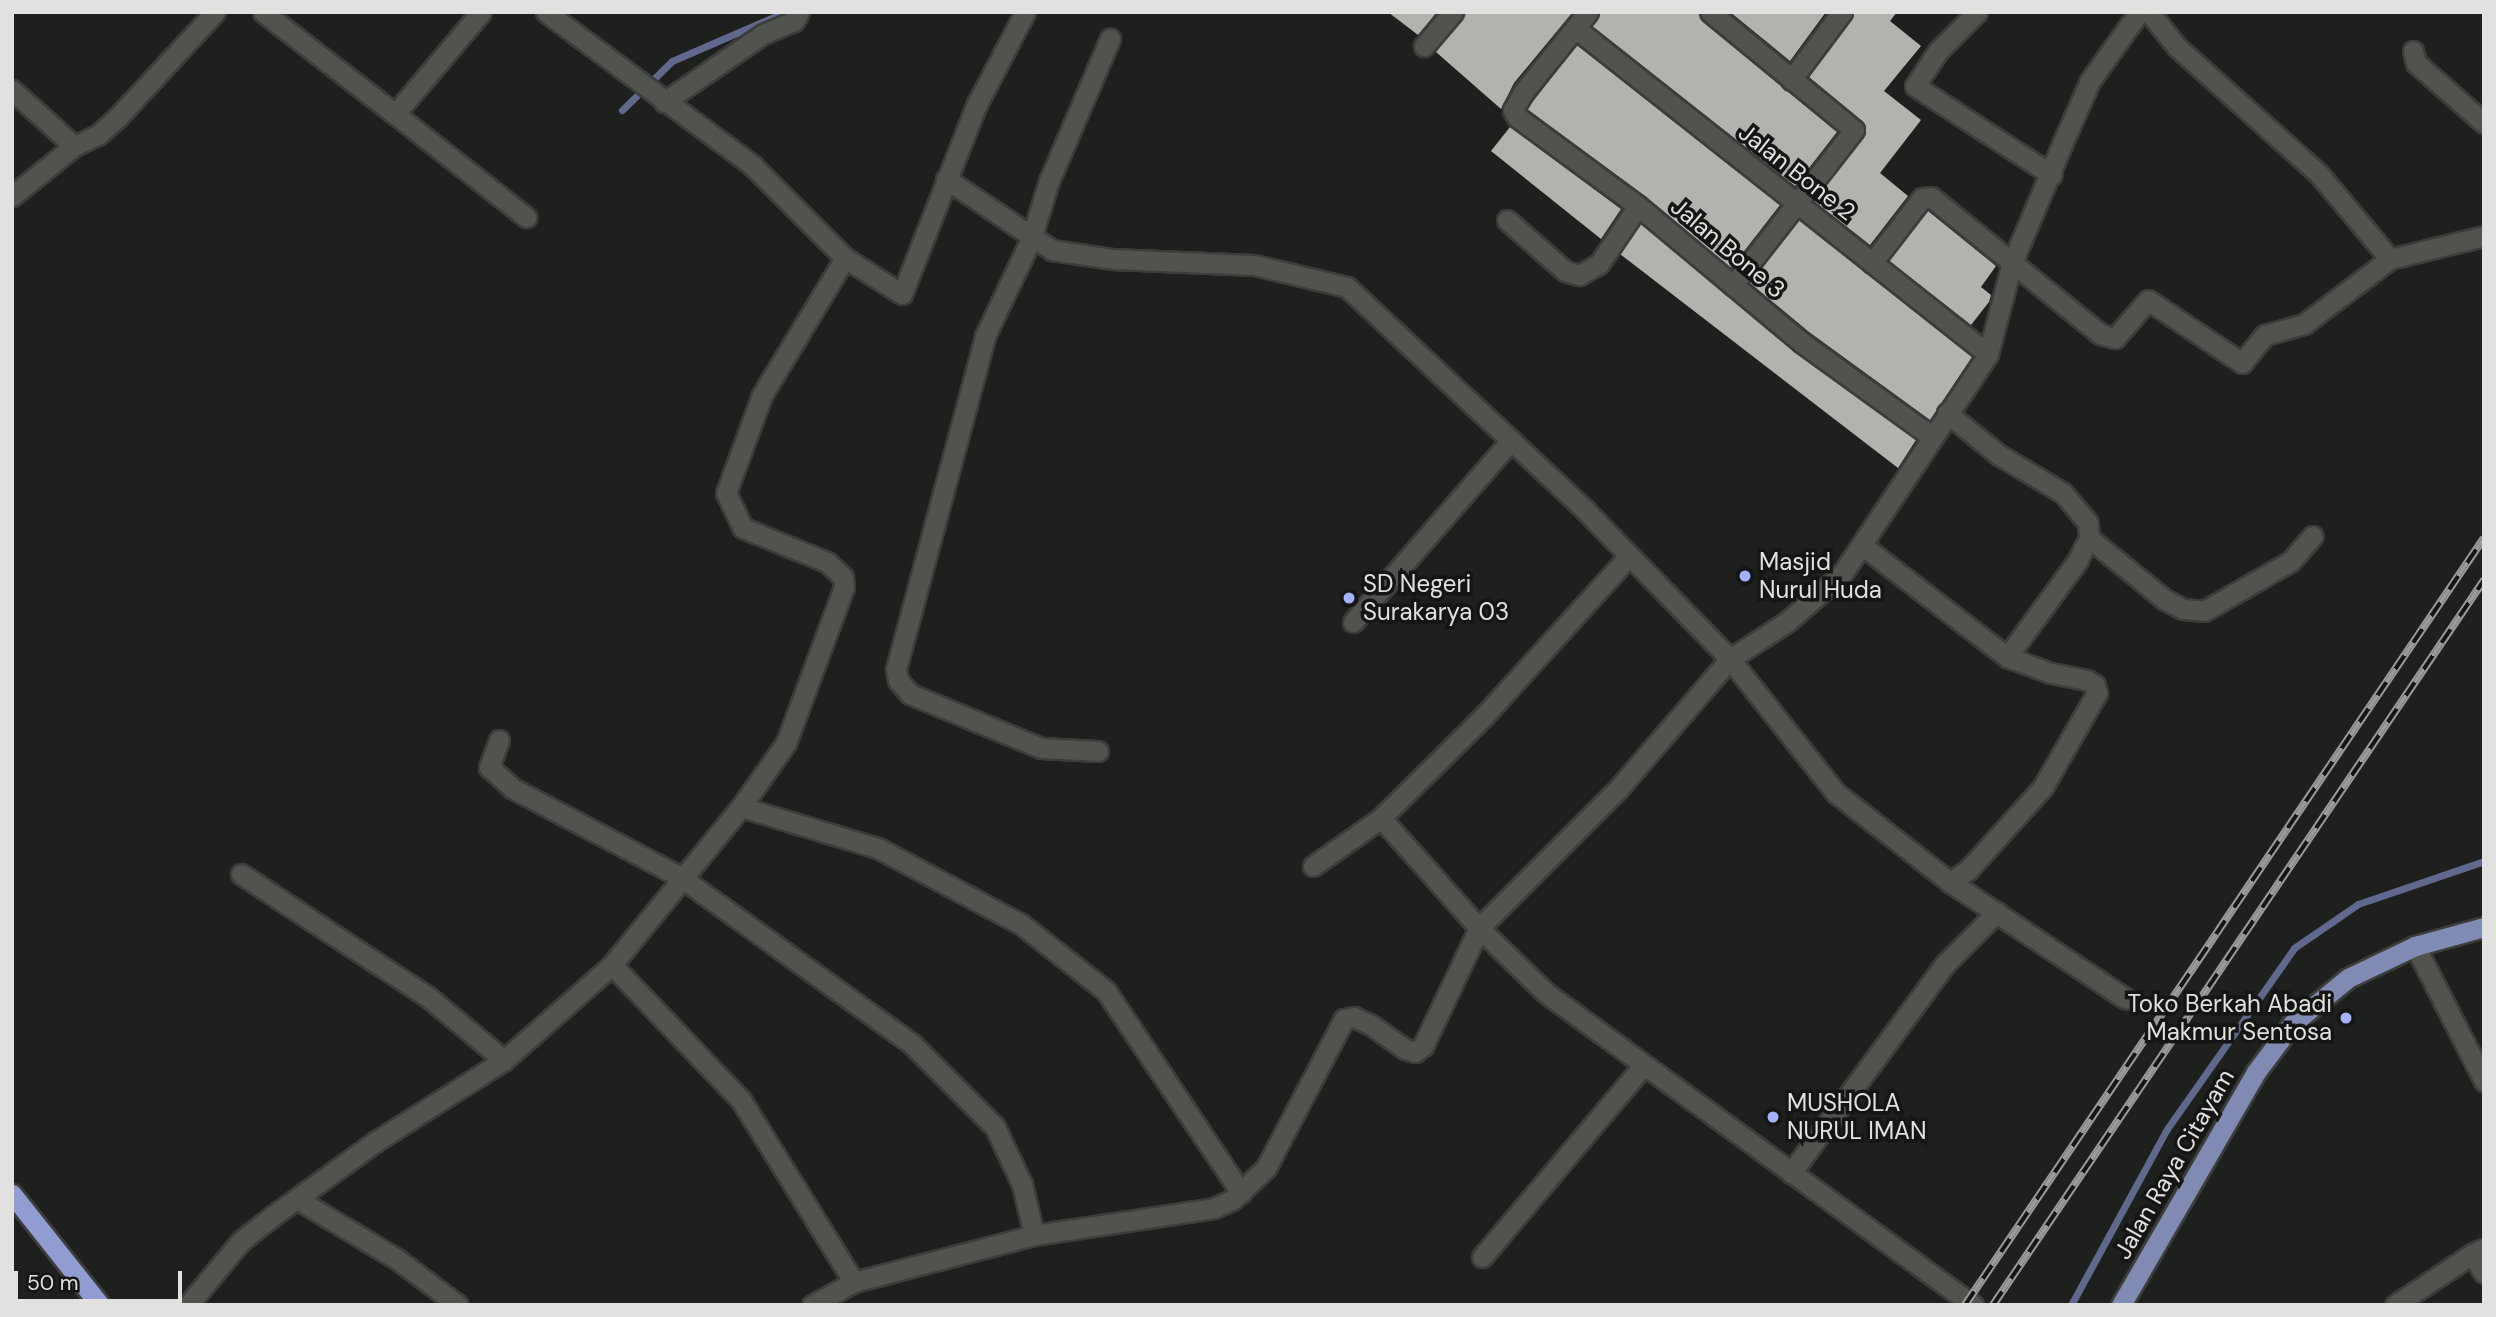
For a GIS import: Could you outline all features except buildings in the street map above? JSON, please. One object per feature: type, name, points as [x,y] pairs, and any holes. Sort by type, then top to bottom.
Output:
[{"type":"highway","points":[[12,1194],[100,1305]]},
{"type":"main road","name":"Jalan Raya Citayam","points":[[2121,1305],[2256,1072],[2292,1024],[2348,978],[2415,946],[2484,927]]},
{"type":"street","points":[[12,196],[74,146],[98,135],[118,117],[215,12]]},
{"type":"street","points":[[263,12],[526,217]]},
{"type":"street","points":[[395,114],[481,12]]},
{"type":"street","points":[[546,12],[753,166],[845,258],[902,294],[977,104],[1025,12]]},
{"type":"street","points":[[664,102],[763,33],[794,21],[799,12]]},
{"type":"street","points":[[1424,46],[1453,12]]},
{"type":"street","points":[[1575,28],[1588,12]]},
{"type":"street","points":[[1710,12],[1854,130],[1794,202],[1733,285]]},
{"type":"street","points":[[1791,80],[1842,12]]},
{"type":"street","points":[[1977,12],[1938,51],[1915,86],[1924,96],[2052,175]]},
{"type":"street","points":[[812,1305],[854,1282],[1034,1235],[1214,1208],[1241,1193],[1266,1168],[1344,1019],[1354,1017],[1415,1052],[1423,1046],[1479,928],[1618,789],[1730,659],[1788,621],[1842,574],[1863,547],[1931,436],[1988,354],[2012,263],[2052,175],[2090,81],[2139,12]]},
{"type":"street","points":[[2149,12],[2177,47],[2318,173],[2390,259]]},
{"type":"street","name":"Jalan Bone 3","points":[[1575,28],[1524,90],[1513,110],[1517,117],[1638,206],[1801,342],[1931,436]]},
{"type":"street","name":"Jalan Bone 2","points":[[1575,28],[1988,354]]},
{"type":"street","points":[[1098,751],[1041,748],[910,694],[898,680],[896,670],[985,336],[1031,239],[1049,181],[1110,39]]},
{"type":"street","points":[[2413,51],[2416,63],[2484,123]]},
{"type":"street","points":[[12,90],[74,146]]},
{"type":"street","points":[[946,179],[1031,239],[1073,255],[1254,265],[1347,287],[1511,440],[1730,659],[1836,793],[1950,882],[2126,999]]},
{"type":"street","points":[[1872,263],[1926,196],[2107,337],[2115,338],[2148,300],[2242,363],[2265,335],[2304,324],[2390,259],[2484,236]]},
{"type":"street","points":[[1507,220],[1565,271],[1579,275],[1599,264],[1638,206]]},
{"type":"street","points":[[188,1305],[241,1241],[375,1142],[504,1060],[611,965],[679,876],[741,807],[786,743],[844,587],[843,577],[827,562],[743,527],[726,494],[762,395],[845,258]]},
{"type":"street","points":[[1947,413],[1999,455],[2063,493],[2088,523],[2089,538],[2078,560],[2007,657]]},
{"type":"street","points":[[1353,622],[1511,440]]},
{"type":"street","points":[[2089,538],[2164,599],[2183,609],[2204,611],[2291,561],[2313,536]]},
{"type":"street","points":[[1863,547],[2007,657],[2051,673],[2087,680],[2098,694],[2043,786],[1968,870],[1950,882]]},
{"type":"street","points":[[1313,866],[1381,818],[1484,716],[1629,556]]},
{"type":"street","points":[[499,740],[489,767],[512,788],[679,876],[913,1045],[995,1126],[1022,1184],[1034,1235]]},
{"type":"street","points":[[741,807],[878,848],[1020,924],[1105,991],[1241,1193]]},
{"type":"street","points":[[1381,818],[1479,928],[1546,993],[1642,1067],[1973,1305]]},
{"type":"street","points":[[241,874],[428,997],[504,1060]]},
{"type":"street","points":[[1791,1173],[1946,963],[1997,912]]},
{"type":"street","points":[[2415,946],[2484,1081]]},
{"type":"street","points":[[611,965],[741,1100],[854,1282]]},
{"type":"street","points":[[1482,1257],[1642,1067]]},
{"type":"street","points":[[297,1199],[397,1259],[458,1305]]},
{"type":"street","points":[[2395,1305],[2478,1251],[2484,1273]]},
{"type":"waterway","points":[[622,110],[672,61],[785,12]]},
{"type":"waterway","points":[[2071,1305],[2167,1129],[2294,948],[2358,904],[2484,861]]},
{"type":"railway","points":[[1965,1305],[2484,538]]},
{"type":"railway","points":[[1993,1305],[2484,580]]},
{"type":"place","name":"Masjid Nurul Huda","points":[[1745,576]]},
{"type":"place","name":"SD Negeri Surakarya 03","points":[[1349,598]]},
{"type":"place","name":"Toko Berkah Abadi Makmur Sentosa","points":[[2346,1018]]},
{"type":"place","name":"MUSHOLA NURUL IMAN","points":[[1773,1117]]}]
